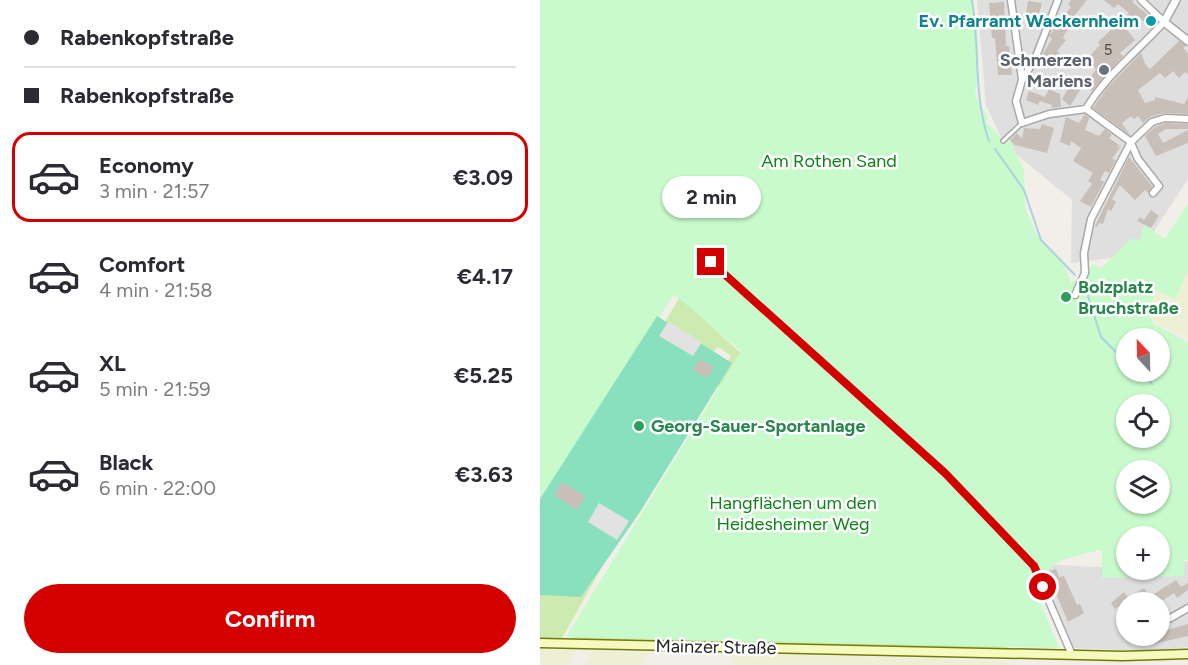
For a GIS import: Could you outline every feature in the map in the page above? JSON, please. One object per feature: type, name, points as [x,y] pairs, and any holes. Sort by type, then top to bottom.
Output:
[{"type":"main road","name":"Mainzer Straße","points":[[540,643],[1072,655],[1188,654]]},
{"type":"street","points":[[1011,0],[1022,80]]},
{"type":"street","points":[[1058,0],[1035,59],[1022,80],[1016,104],[1022,123],[1049,114],[1086,109],[1131,142],[1138,159],[1159,186],[1153,193]]},
{"type":"street","points":[[1141,0],[1188,41]]},
{"type":"street","points":[[1086,109],[1112,73],[1164,22],[1176,0]]},
{"type":"street","points":[[1075,295],[1085,273],[1084,252],[1091,219],[1131,142],[1152,122],[1165,118],[1188,119]]},
{"type":"street","points":[[1034,566],[1072,655]]},
{"type":"street","points":[[1170,618],[1188,608]]},
{"type":"lane","points":[[1003,141],[1022,123]]},
{"type":"lane","points":[[706,267],[711,262],[945,473],[1034,566]]},
{"type":"shaded area","points":[[977,0],[1188,0],[1188,179],[1141,251],[1112,258],[1071,263],[1072,200],[1004,144],[986,105]]},
{"type":"shaded area","points":[[668,322],[702,342],[693,356],[659,336]]},
{"type":"shaded area","points":[[599,503],[629,521],[617,540],[588,522]]},
{"type":"shaded area","points":[[1188,561],[1188,647],[1150,651],[1071,648],[1036,564],[1116,568],[1116,580],[1170,580],[1170,568]]},
{"type":"green space","name":"Am Rothen Sand","points":[[540,0],[971,0],[978,48],[975,96],[988,118],[986,123],[1001,139],[1009,138],[1024,171],[1025,207],[1037,235],[1063,262],[1071,283],[1088,272],[1092,264],[1101,268],[1132,238],[1139,242],[1144,224],[1165,239],[1188,204],[1188,270],[1175,299],[1157,290],[1147,312],[1154,324],[1162,328],[1116,328],[1116,382],[1170,382],[1170,332],[1188,342],[1188,560],[1185,560],[1184,576],[1170,576],[1170,526],[1116,526],[1116,578],[1102,578],[1102,551],[1099,550],[1061,560],[1042,574],[1034,574],[1042,606],[1059,648],[566,637],[741,351],[674,294],[540,507]]},
{"type":"green space","points":[[1188,264],[1188,338],[1162,326],[1145,313],[1144,290]]},
{"type":"green space","points":[[680,297],[744,356],[724,389],[714,385],[731,356],[718,347],[711,355],[699,347],[701,342],[668,322],[666,325],[664,323]]},
{"type":"green space","name":"Georg-Sauer-Sportanlage","points":[[657,316],[732,363],[640,512],[581,597],[540,595],[540,499]]},
{"type":"green space","points":[[617,540],[561,640],[540,640],[540,541]]},
{"type":"green space","points":[[970,585],[1011,651],[574,640],[569,632],[572,627],[586,633]]},
{"type":"green space","points":[[540,649],[576,650],[567,665],[540,665]]},
{"type":"green space","points":[[593,650],[649,653],[643,665],[583,665]]},
{"type":"green space","points":[[729,653],[1002,661],[1016,665],[734,665]]},
{"type":"building","points":[[1071,0],[1087,0],[1074,16],[1077,19],[1065,33],[1063,38],[1066,40],[1057,51],[1060,54],[1053,65],[1041,57],[1052,39],[1049,36],[1071,7],[1068,4]]},
{"type":"building","points":[[1104,0],[1134,0],[1132,2],[1157,22],[1151,28],[1138,16],[1129,26],[1125,22],[1127,30],[1135,40],[1120,53],[1123,56],[1092,91],[1085,85],[1096,69],[1086,60],[1100,45],[1098,42],[1129,13],[1118,4],[1114,8]]},
{"type":"building","points":[[1028,1],[1042,3],[1037,21],[1025,19]]},
{"type":"building","points":[[1004,2],[1006,46],[1009,46],[1012,75],[998,75],[995,38],[992,38],[989,3]]},
{"type":"building","points":[[1179,41],[1186,46],[1183,48],[1188,53],[1188,74],[1185,72],[1179,78],[1173,71],[1165,78],[1160,73],[1138,90],[1145,103],[1155,100],[1155,97],[1184,104],[1188,97],[1188,114],[1163,113],[1150,117],[1143,123],[1138,116],[1134,119],[1131,116],[1122,123],[1130,135],[1093,108],[1107,88],[1141,53],[1145,64],[1150,69]]},
{"type":"building","points":[[1076,75],[1084,84],[1070,106],[1062,99]]},
{"type":"building","points":[[1049,89],[1060,94],[1061,107],[1052,108],[1052,105],[1040,101],[1038,105],[1026,100],[1029,91],[1045,97]]},
{"type":"building","points":[[1085,114],[1089,118],[1085,130],[1099,136],[1105,129],[1112,135],[1109,138],[1119,145],[1116,148],[1121,146],[1112,159],[1116,160],[1109,173],[1105,171],[1100,180],[1104,182],[1091,207],[1080,201],[1092,184],[1088,181],[1093,173],[1073,161],[1081,148],[1071,141],[1070,146],[1060,142],[1066,117],[1079,123]]},
{"type":"building","points":[[1166,123],[1188,124],[1188,129],[1166,129],[1158,134],[1163,143],[1188,130],[1188,143],[1156,156],[1145,136],[1155,127]]},
{"type":"building","points":[[1042,124],[1054,128],[1047,153],[1015,145],[1010,140],[1017,133],[1022,139],[1024,128],[1040,129]]},
{"type":"building","points":[[1129,157],[1152,186],[1148,193],[1145,190],[1135,200],[1120,185],[1112,199],[1116,202],[1111,211],[1108,209],[1103,224],[1099,223],[1097,227],[1095,226]]},
{"type":"building","points":[[1151,210],[1159,216],[1151,228],[1137,221],[1140,217],[1144,220]]},
{"type":"building","points":[[700,359],[714,367],[707,378],[693,370]]},
{"type":"building","points":[[562,482],[585,496],[577,510],[554,495]]},
{"type":"building","points":[[1056,569],[1059,577],[1064,576],[1077,605],[1080,604],[1084,613],[1068,622],[1047,572]]},
{"type":"building","points":[[1176,580],[1181,587],[1188,583],[1188,590],[1177,598],[1174,593],[1170,596],[1170,592],[1157,592]]},
{"type":"building","points":[[1116,599],[1116,608],[1115,609],[1111,603]]},
{"type":"building","points":[[1188,624],[1188,636],[1170,640],[1170,629]]},
{"type":"waterway","points":[[972,0],[981,107],[989,141]]},
{"type":"waterway","points":[[995,149],[1024,190],[1041,240],[1075,275]]},
{"type":"waterway","points":[[1087,293],[1101,337],[1116,352]]},
{"type":"place","name":"Ev. Pfarramt Wackernheim","points":[[1151,21]]},
{"type":"place","name":"Schmerzen Mariens","points":[[1104,70]]},
{"type":"place","name":"Bolzplatz Bruchstraße","points":[[1066,297]]},
{"type":"place","name":"Georg-Sauer-Sportanlage","points":[[639,426]]},
{"type":"route","points":[[711,262],[945,473],[1034,566],[1043,587]]},
{"type":"park label","name":"Hangflächen um den Heidesheimer Weg","points":[[793,513]]}]
